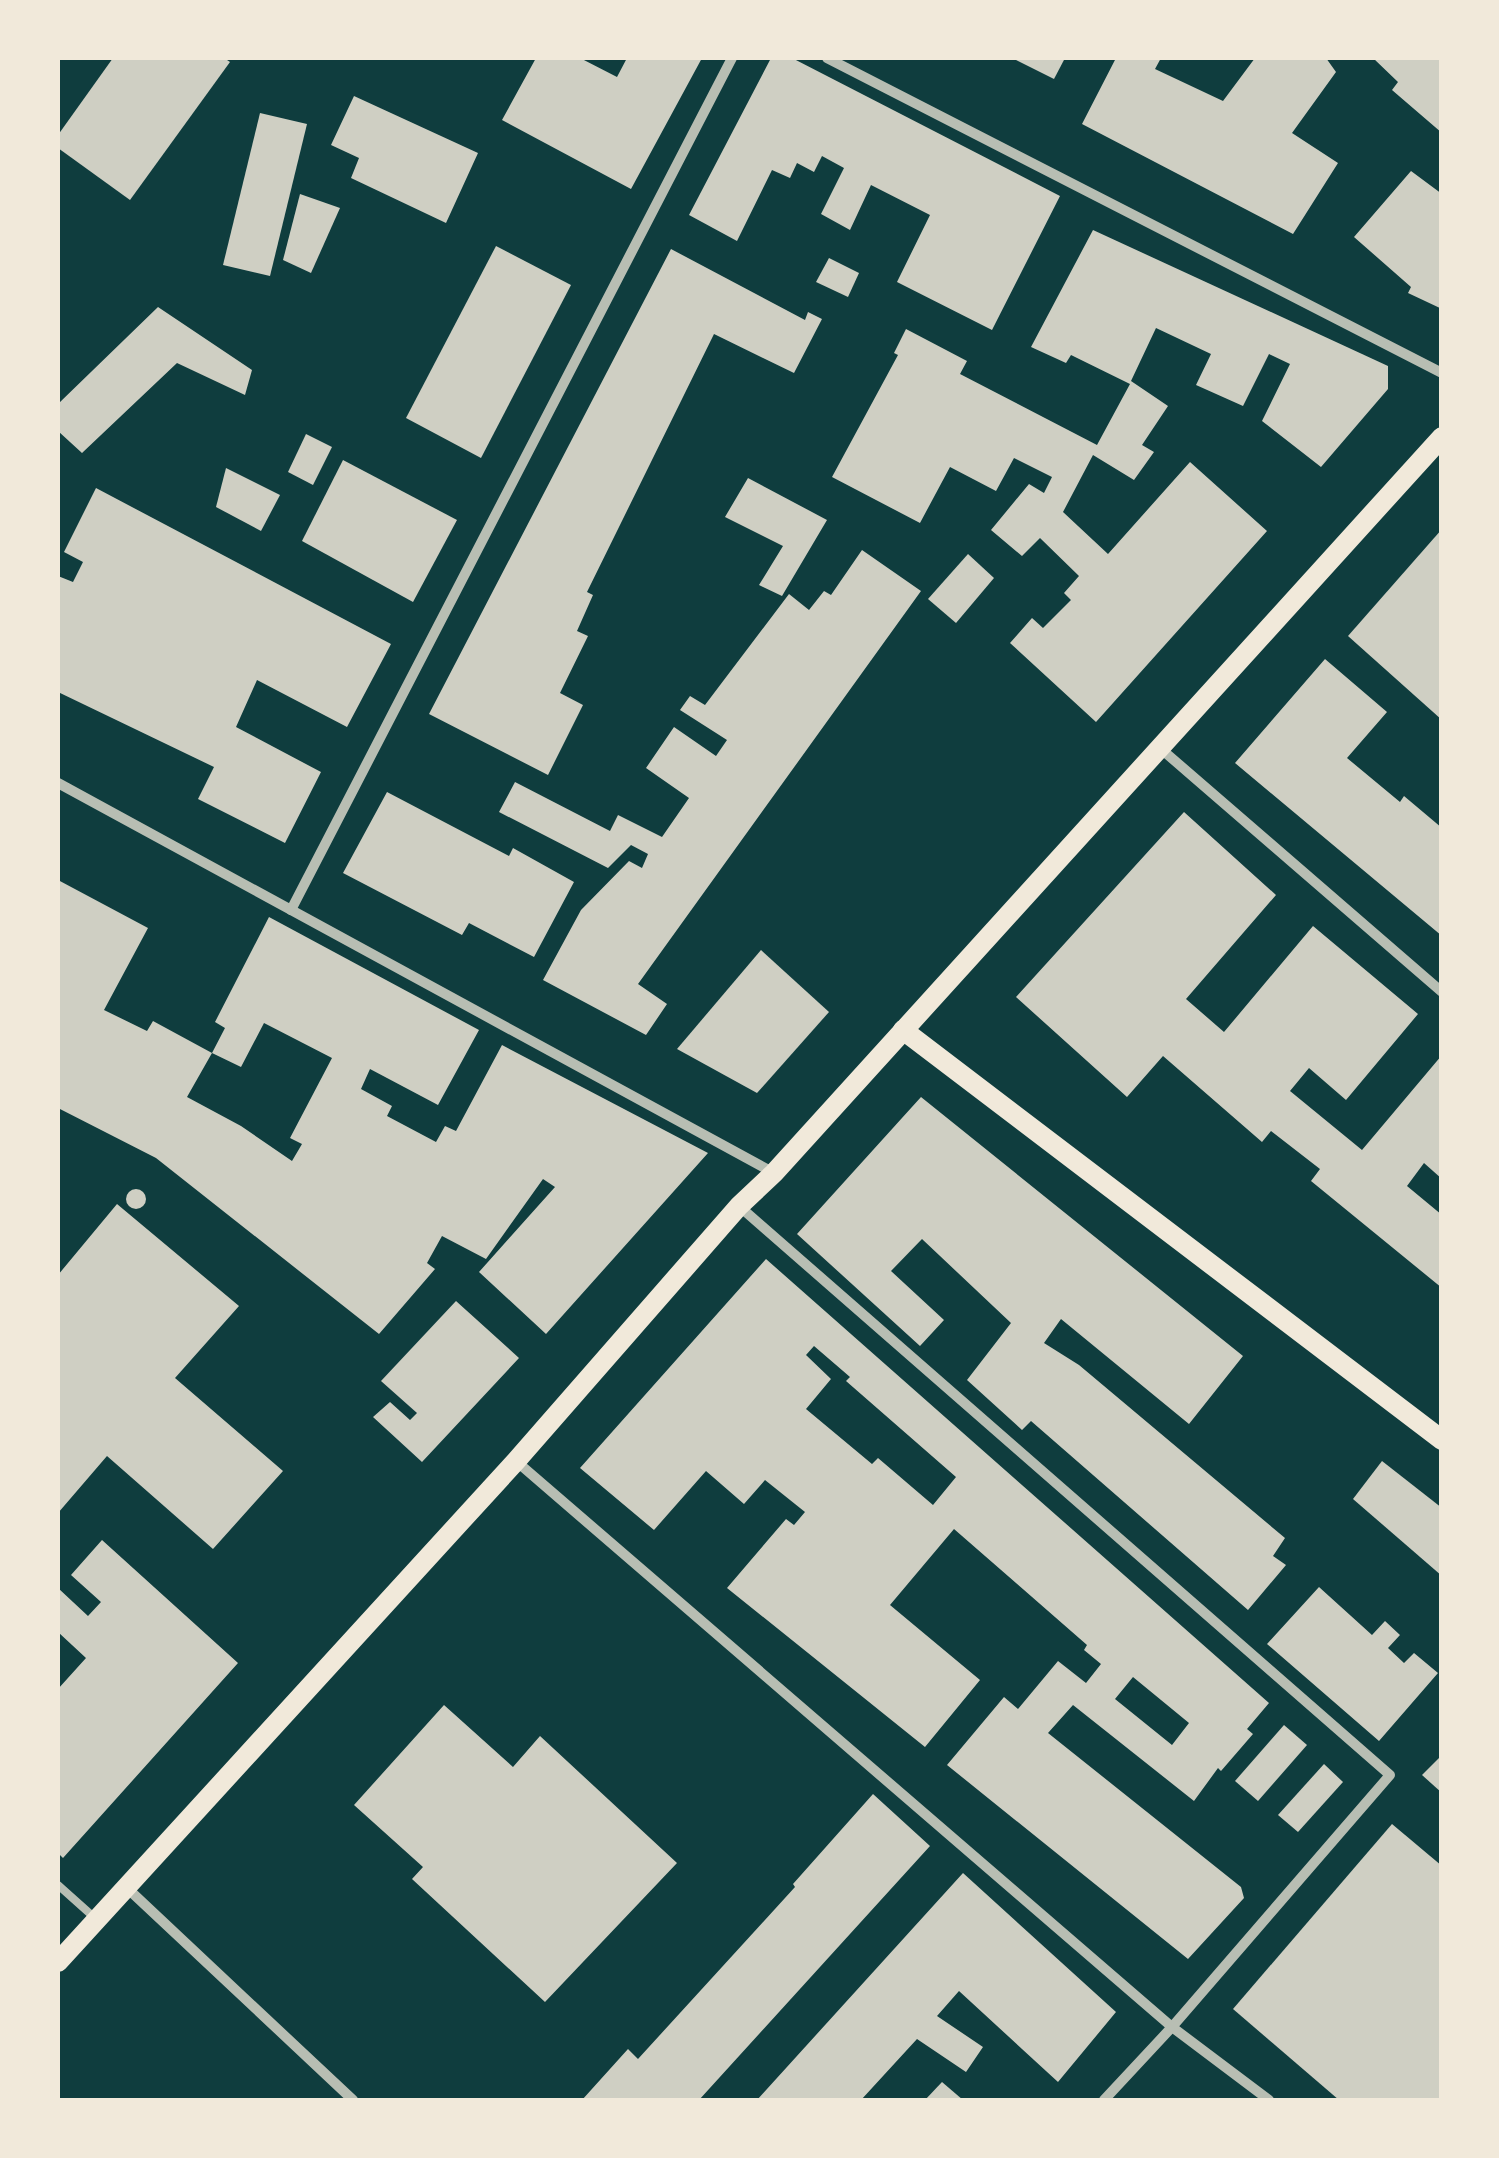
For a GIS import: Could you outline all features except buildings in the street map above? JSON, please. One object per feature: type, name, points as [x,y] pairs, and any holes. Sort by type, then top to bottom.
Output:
[{"type":"main road","points":[[58,1962],[516,1461],[739,1206],[774,1173],[1442,437]]},
{"type":"main road","points":[[903,1030],[1442,1440]]},
{"type":"street","points":[[291,910],[732,58]]},
{"type":"street","points":[[827,58],[1442,373]]},
{"type":"street","points":[[1160,748],[1442,992]]},
{"type":"street","points":[[58,783],[774,1173]]},
{"type":"street","points":[[739,1206],[1390,1776],[1104,2100]]},
{"type":"street","points":[[516,1461],[1172,2027],[1269,2100]]},
{"type":"street","points":[[126,1887],[353,2100]]},
{"type":"lane","points":[[58,1885],[96,1919]]}]
